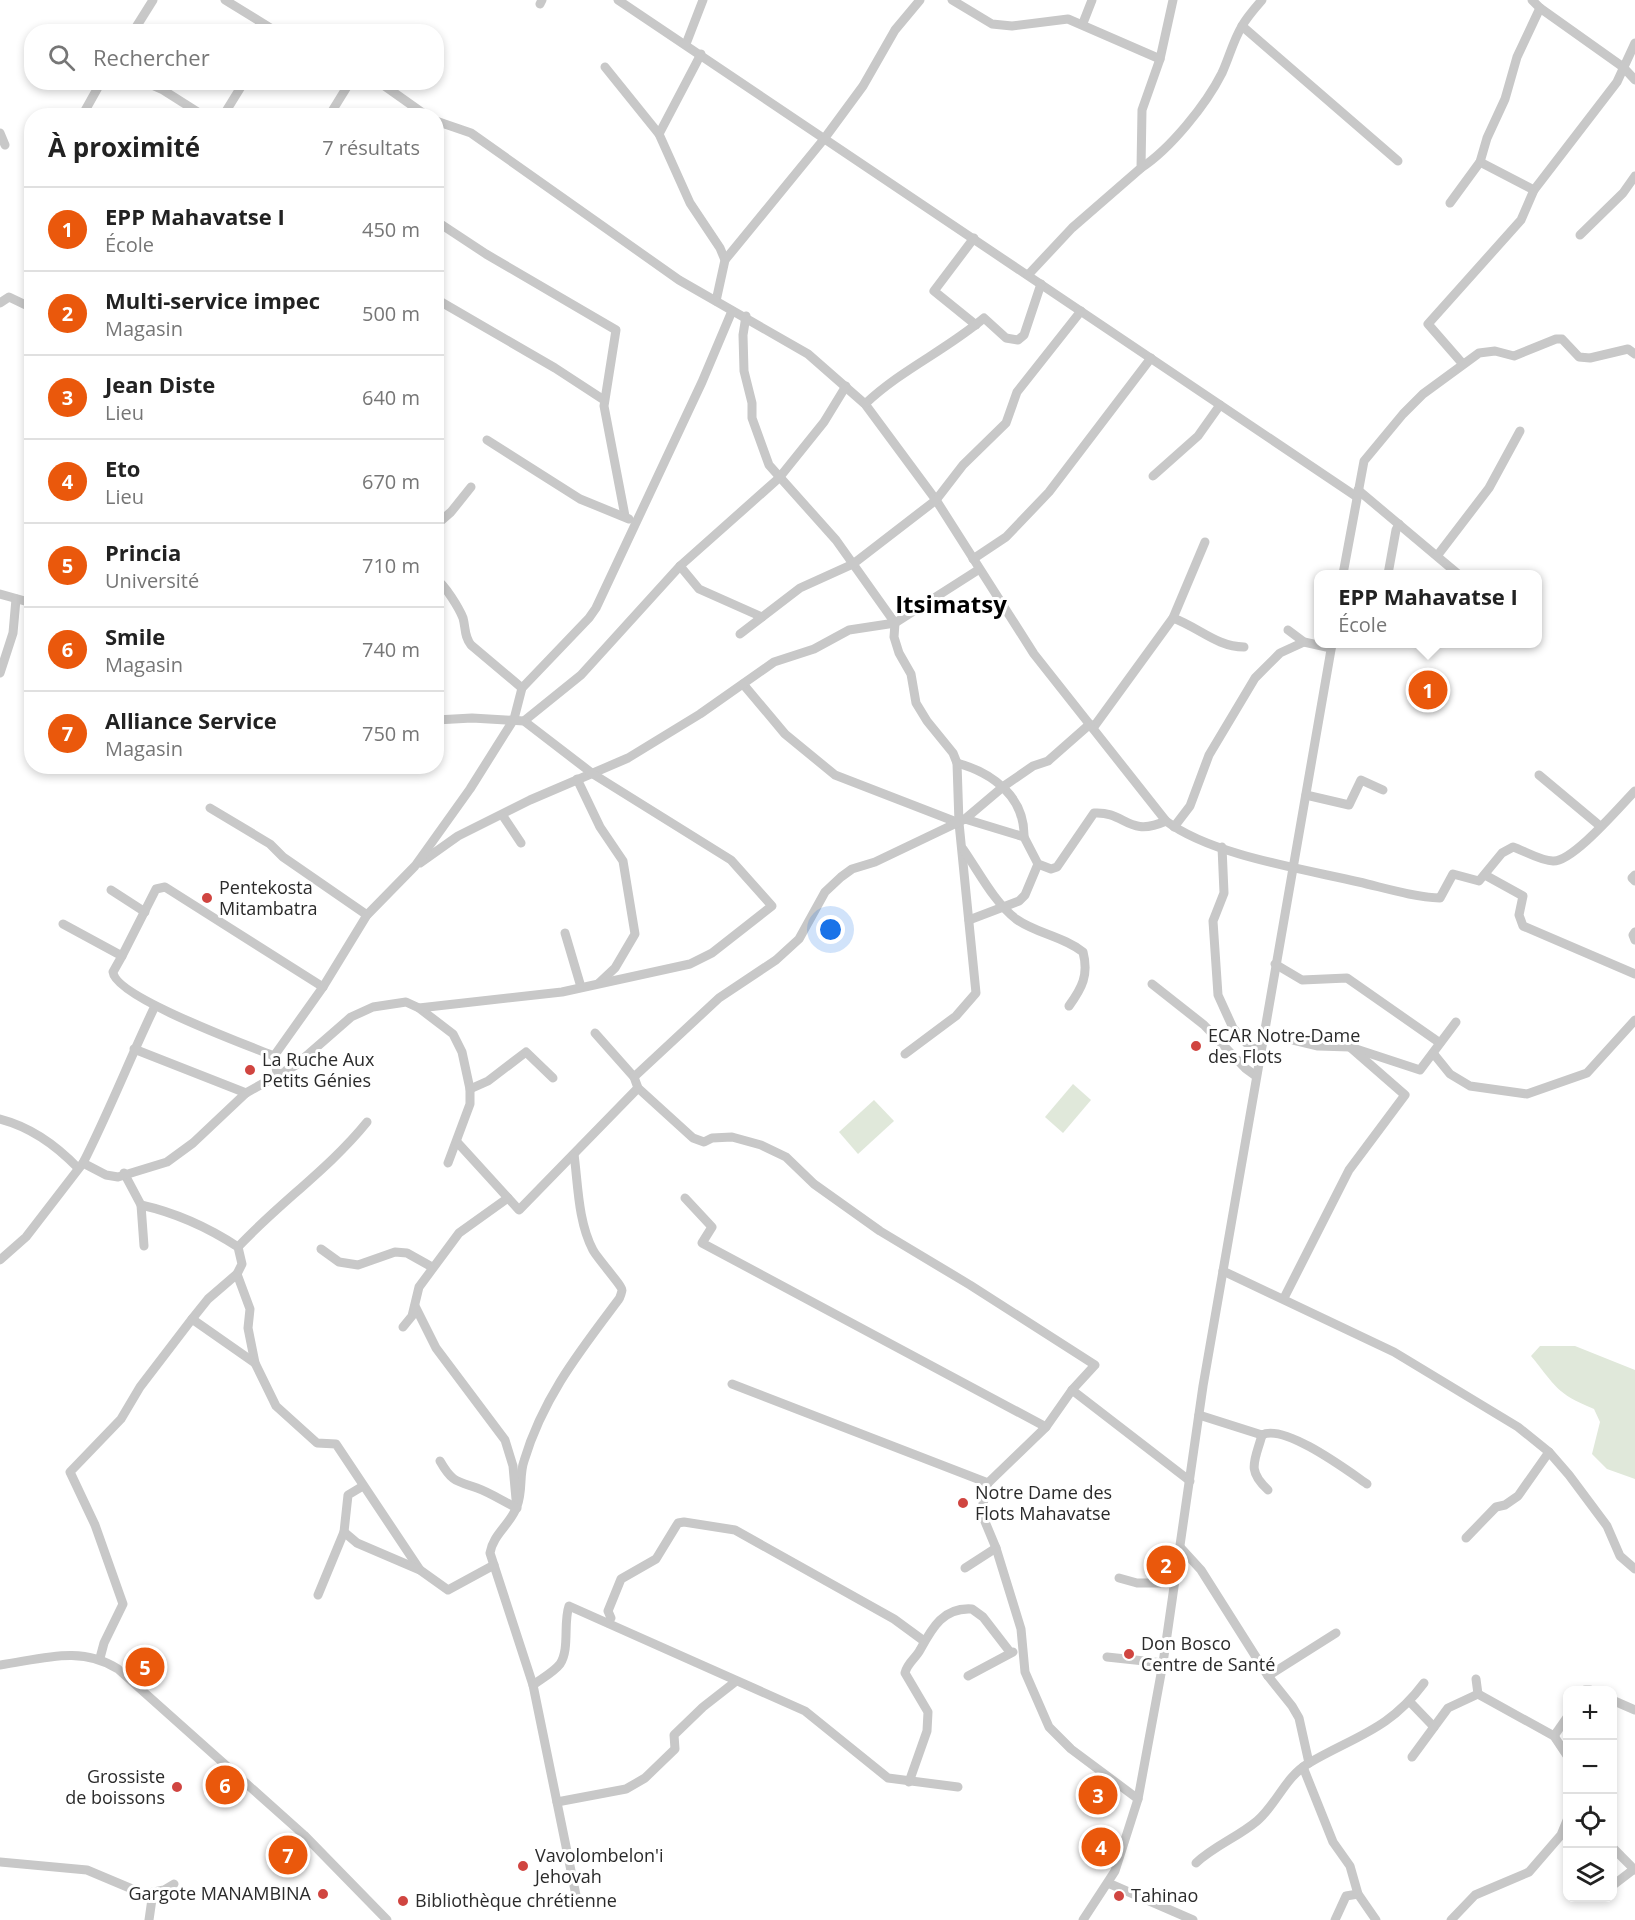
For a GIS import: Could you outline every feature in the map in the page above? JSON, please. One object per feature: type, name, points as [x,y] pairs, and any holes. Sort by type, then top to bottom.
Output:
[{"type":"street","points":[[138,24],[153,0]]},
{"type":"street","points":[[225,0],[264,24]]},
{"type":"street","points":[[239,9],[245,0]]},
{"type":"street","points":[[618,0],[1220,405],[1357,494],[1400,524],[1453,570]]},
{"type":"street","points":[[686,44],[702,0]]},
{"type":"street","points":[[716,301],[725,260],[824,139],[863,86],[895,30],[920,0]]},
{"type":"street","points":[[952,0],[992,24],[1012,26],[1068,19],[1083,23],[1160,59]]},
{"type":"street","points":[[1083,23],[1092,0]]},
{"type":"street","points":[[1141,168],[1142,110],[1160,59],[1173,0]]},
{"type":"street","points":[[1028,275],[1072,228],[1175,140],[1221,75],[1242,26],[1262,0]]},
{"type":"street","points":[[1532,0],[1539,9],[1623,67],[1635,80]]},
{"type":"street","points":[[1450,203],[1480,162],[1487,138],[1505,99],[1517,57],[1539,9]]},
{"type":"street","points":[[1242,26],[1398,161]]},
{"type":"street","points":[[1462,363],[1428,324],[1521,220],[1533,190],[1617,82],[1635,43]]},
{"type":"street","points":[[659,134],[701,54]]},
{"type":"street","points":[[605,67],[659,134],[690,203],[704,221],[725,260]]},
{"type":"street","points":[[86,108],[96,90]]},
{"type":"street","points":[[163,90],[191,108]]},
{"type":"street","points":[[228,108],[239,90]]},
{"type":"street","points":[[334,108],[345,90]]},
{"type":"street","points":[[390,90],[416,108]]},
{"type":"street","points":[[444,123],[471,133],[679,280],[732,311],[746,316],[808,354],[865,404],[936,500],[978,570],[1034,654],[1170,824],[1222,848],[1292,868],[1428,898],[1440,898],[1453,874],[1479,882],[1502,853],[1513,847],[1553,861],[1561,859],[1577,849],[1634,793]]},
{"type":"street","points":[[0,133],[5,145]]},
{"type":"street","points":[[1480,162],[1533,190]]},
{"type":"street","points":[[1580,235],[1623,193],[1635,176]]},
{"type":"street","points":[[444,226],[486,254],[616,330],[604,400],[625,516]]},
{"type":"street","points":[[974,238],[934,291],[976,325]]},
{"type":"street","points":[[865,404],[888,382],[959,339],[984,318],[1006,338],[1018,340],[1024,335],[1041,284]]},
{"type":"street","points":[[0,303],[9,297],[24,304]]},
{"type":"street","points":[[444,304],[555,368],[604,400]]},
{"type":"street","points":[[277,1073],[274,1056],[323,987],[368,915],[416,866],[470,789],[514,719],[522,688],[589,618],[636,523],[732,311]]},
{"type":"street","points":[[740,634],[800,588],[853,564],[936,500],[963,465],[1006,423],[1017,392],[1081,311]]},
{"type":"street","points":[[746,316],[743,335],[744,371],[752,403],[752,418],[765,455],[779,478],[836,540],[895,623],[894,637],[899,653],[911,674],[916,703],[927,722],[953,753],[957,763],[962,846],[976,993],[956,1016],[905,1054]]},
{"type":"street","points":[[1344,570],[1364,461],[1410,407],[1462,363],[1479,353],[1495,351],[1514,356],[1556,339],[1562,339],[1579,357],[1590,358],[1628,349],[1635,354]]},
{"type":"street","points":[[973,559],[1006,537],[1054,486],[1151,358]]},
{"type":"street","points":[[524,721],[580,675],[680,566],[779,478],[824,422],[846,386]]},
{"type":"street","points":[[1154,476],[1198,436],[1220,405]]},
{"type":"street","points":[[1437,556],[1490,489],[1520,431]]},
{"type":"street","points":[[487,440],[580,499],[625,516],[636,523]]},
{"type":"street","points":[[444,518],[471,487]]},
{"type":"street","points":[[1389,570],[1396,530],[1400,524]]},
{"type":"street","points":[[634,1077],[719,998],[776,960],[799,939],[825,892],[841,877],[852,869],[875,862],[962,821],[1004,786],[1033,766],[1048,761],[1091,726],[1173,618],[1205,542]]},
{"type":"street","points":[[680,566],[699,589],[762,617]]},
{"type":"street","points":[[416,866],[458,836],[577,779],[628,758],[774,662],[814,649],[849,630],[895,623],[978,570]]},
{"type":"street","points":[[444,585],[462,617],[466,638],[471,645],[522,688]]},
{"type":"street","points":[[0,594],[24,601]]},
{"type":"street","points":[[0,673],[3,654],[13,633],[16,599]]},
{"type":"street","points":[[1173,618],[1190,625],[1224,646],[1244,647]]},
{"type":"street","points":[[1288,630],[1304,642],[1314,643]]},
{"type":"street","points":[[957,763],[979,769],[1004,786],[1020,808],[1025,822],[1024,837],[1038,864],[1052,869],[1057,867],[1094,813],[1101,813],[1140,828],[1149,828],[1170,824],[1190,807],[1209,755],[1255,678],[1280,653],[1304,642]]},
{"type":"street","points":[[1083,1920],[1108,1883],[1126,1842],[1138,1799],[1163,1663],[1173,1583],[1223,1271],[1331,648]]},
{"type":"street","points":[[743,684],[785,734],[835,775],[962,821],[1024,837]]},
{"type":"street","points":[[419,1008],[493,1002],[581,987],[702,960],[772,906],[731,860],[593,774],[524,721],[514,719],[444,720]]},
{"type":"street","points":[[1539,775],[1600,826]]},
{"type":"street","points":[[577,779],[600,827],[623,861],[635,934],[615,968],[599,983]]},
{"type":"street","points":[[1306,795],[1349,805],[1361,780],[1383,789]]},
{"type":"street","points":[[210,808],[270,844],[283,857],[368,915]]},
{"type":"street","points":[[503,816],[521,843]]},
{"type":"street","points":[[962,846],[1004,908],[1017,920],[1037,931],[1060,938],[1083,952],[1086,976],[1069,1006]]},
{"type":"street","points":[[1222,848],[1224,893],[1213,921],[1218,996],[1233,1028],[1250,1047],[1260,1050]]},
{"type":"street","points":[[969,920],[1019,901],[1025,895],[1038,864]]},
{"type":"street","points":[[1485,875],[1523,896],[1519,915],[1523,926],[1635,974]]},
{"type":"street","points":[[1635,875],[1632,878],[1635,881]]},
{"type":"street","points":[[274,1056],[155,1006],[113,979],[113,972],[156,889],[165,887],[323,987]]},
{"type":"street","points":[[111,890],[145,912]]},
{"type":"street","points":[[63,924],[122,956]]},
{"type":"street","points":[[1635,932],[1633,935],[1635,940]]},
{"type":"street","points":[[565,933],[581,987]]},
{"type":"street","points":[[1275,964],[1302,981],[1347,978],[1440,1043]]},
{"type":"street","points":[[1152,984],[1204,1025],[1245,1068],[1256,1076]]},
{"type":"street","points":[[0,1119],[13,1122],[58,1146],[80,1166],[118,1177],[124,1173],[167,1162],[193,1143],[246,1093],[277,1073],[296,1065],[358,1014],[373,1007],[406,1002],[419,1008],[453,1034],[462,1052],[470,1089],[470,1104],[448,1163]]},
{"type":"street","points":[[0,1260],[26,1237],[80,1166],[116,1097],[134,1049],[155,1006]]},
{"type":"street","points":[[1433,1053],[1450,1074],[1470,1086],[1527,1094],[1587,1074],[1635,1020]]},
{"type":"street","points":[[1263,1033],[1318,1046],[1350,1047],[1420,1070],[1456,1022]]},
{"type":"street","points":[[595,1033],[634,1077],[638,1088],[693,1138],[704,1142],[712,1138],[732,1137],[761,1145],[786,1157],[814,1184],[880,1231],[1095,1365],[1072,1390],[1046,1427],[988,1483],[981,1512],[996,1548],[1021,1629],[1025,1672],[1049,1727],[1071,1749],[1138,1799]]},
{"type":"street","points":[[1284,1298],[1348,1170],[1405,1095],[1350,1047]]},
{"type":"street","points":[[134,1049],[246,1093]]},
{"type":"street","points":[[470,1089],[488,1081],[526,1052],[554,1078]]},
{"type":"street","points":[[457,1142],[519,1210],[638,1088]]},
{"type":"street","points":[[238,1247],[261,1223],[342,1152],[367,1122]]},
{"type":"street","points":[[573,1154],[588,1238],[607,1272],[621,1284],[623,1291],[551,1393],[523,1464],[523,1485],[516,1508],[492,1542],[490,1553],[532,1685],[578,1905]]},
{"type":"street","points":[[124,1173],[141,1205],[144,1246]]},
{"type":"street","points":[[403,1327],[415,1306],[419,1287],[432,1267],[466,1227],[508,1198]]},
{"type":"street","points":[[685,1198],[712,1227],[702,1243],[1046,1427]]},
{"type":"street","points":[[100,1658],[104,1643],[123,1604],[94,1525],[70,1472],[121,1419],[140,1388],[192,1319],[208,1299],[237,1274],[242,1264],[238,1247],[208,1227],[177,1214],[141,1205]]},
{"type":"street","points":[[321,1249],[339,1262],[358,1265],[395,1252],[407,1253],[432,1267]]},
{"type":"street","points":[[1223,1271],[1284,1298],[1404,1358],[1509,1421],[1549,1452],[1607,1527],[1620,1556],[1635,1569]]},
{"type":"street","points":[[237,1274],[250,1309],[248,1328],[255,1363],[276,1406],[317,1443],[336,1444],[402,1539],[420,1570]]},
{"type":"street","points":[[415,1306],[436,1348],[505,1440],[513,1466],[516,1508]]},
{"type":"street","points":[[192,1319],[255,1363]]},
{"type":"street","points":[[732,1384],[988,1483]]},
{"type":"street","points":[[1072,1390],[1190,1481]]},
{"type":"street","points":[[1199,1415],[1262,1435],[1276,1433],[1308,1446],[1368,1484]]},
{"type":"street","points":[[1262,1435],[1253,1470],[1254,1476],[1268,1490]]},
{"type":"street","points":[[1466,1538],[1496,1507],[1505,1505],[1518,1496],[1549,1452]]},
{"type":"street","points":[[440,1461],[447,1474],[457,1483],[477,1488],[516,1508]]},
{"type":"street","points":[[318,1595],[344,1532],[348,1495],[363,1486]]},
{"type":"street","points":[[608,1623],[610,1618],[608,1611],[621,1579],[656,1559],[678,1523],[684,1522],[735,1530],[894,1619],[924,1641]]},
{"type":"street","points":[[344,1532],[357,1543],[420,1570],[448,1590],[494,1565]]},
{"type":"street","points":[[1179,1547],[1201,1570],[1268,1676],[1299,1718],[1306,1765],[1333,1842],[1350,1866],[1358,1894],[1376,1920]]},
{"type":"street","points":[[965,1568],[996,1548]]},
{"type":"street","points":[[1119,1578],[1137,1583],[1173,1583]]},
{"type":"street","points":[[532,1685],[560,1664],[564,1652],[565,1618],[569,1606],[735,1682],[805,1711],[888,1778],[958,1787]]},
{"type":"street","points":[[909,1782],[927,1731],[928,1712],[904,1673],[928,1632],[953,1610],[972,1609],[983,1617],[1010,1652]]},
{"type":"street","points":[[1268,1676],[1336,1633]]},
{"type":"street","points":[[968,1676],[1010,1652],[1022,1653]]},
{"type":"street","points":[[0,1665],[68,1655],[100,1658],[145,1691],[295,1827],[387,1920]]},
{"type":"street","points":[[1107,1657],[1163,1663]]},
{"type":"street","points":[[1476,1679],[1478,1694]]},
{"type":"street","points":[[557,1802],[626,1789],[645,1778],[675,1749],[674,1735],[703,1707],[735,1682]]},
{"type":"street","points":[[1196,1863],[1257,1821],[1279,1791],[1306,1765],[1385,1724],[1410,1702],[1424,1683]]},
{"type":"street","points":[[1412,1757],[1448,1707],[1478,1694]]},
{"type":"street","points":[[1478,1694],[1554,1736],[1563,1750]]},
{"type":"street","points":[[1410,1702],[1434,1727]]},
{"type":"street","points":[[1617,1702],[1635,1710]]},
{"type":"street","points":[[1554,1736],[1563,1723]]},
{"type":"street","points":[[1451,1920],[1475,1896],[1529,1872],[1563,1830]]},
{"type":"street","points":[[1613,1848],[1634,1870],[1617,1882]]},
{"type":"street","points":[[0,1862],[87,1870],[144,1894],[164,1890],[174,1884]]},
{"type":"street","points":[[1108,1883],[1193,1920]]},
{"type":"street","points":[[149,1920],[153,1892]]},
{"type":"street","points":[[1335,1920],[1346,1896],[1358,1894]]},
{"type":"shaded area","points":[[1073,1084],[1091,1100],[1063,1133],[1045,1117]]},
{"type":"shaded area","points":[[874,1100],[894,1121],[858,1154],[839,1132]]},
{"type":"shaded area","points":[[1540,1346],[1575,1346],[1635,1370],[1635,1479],[1607,1469],[1592,1454],[1600,1422],[1594,1409],[1557,1388],[1531,1356]]},
{"type":"place","name":"EPP Mahavatse I","points":[[1428,690]]},
{"type":"place","name":"Pentekosta Mitambatra","points":[[207,898]]},
{"type":"place","name":"ECAR Notre-Dame des Flots","points":[[1196,1046]]},
{"type":"place","name":"La Ruche Aux Petits Génies","points":[[250,1070]]},
{"type":"place","name":"Notre Dame des Flots Mahavatse","points":[[963,1503]]},
{"type":"place","name":"Multi-service impec","points":[[1166,1565]]},
{"type":"place","name":"Don Bosco Centre de Santé","points":[[1129,1654]]},
{"type":"place","name":"Princia","points":[[145,1667]]},
{"type":"place","name":"Smile","points":[[225,1785]]},
{"type":"place","name":"Grossiste de boissons","points":[[177,1787]]},
{"type":"place","name":"Jean Diste","points":[[1098,1795]]},
{"type":"place","name":"Eto","points":[[1101,1847]]},
{"type":"place","name":"Alliance Service","points":[[288,1855]]},
{"type":"place","name":"Vavolombelon'i Jehovah","points":[[523,1866]]},
{"type":"place","name":"Gargote MANAMBINA","points":[[323,1894]]},
{"type":"place","name":"Tahinao","points":[[1119,1896]]},
{"type":"place","name":"Bibliothèque chrétienne","points":[[403,1901]]},
{"type":"district","name":"Itsimatsy","points":[[951,605]]}]
